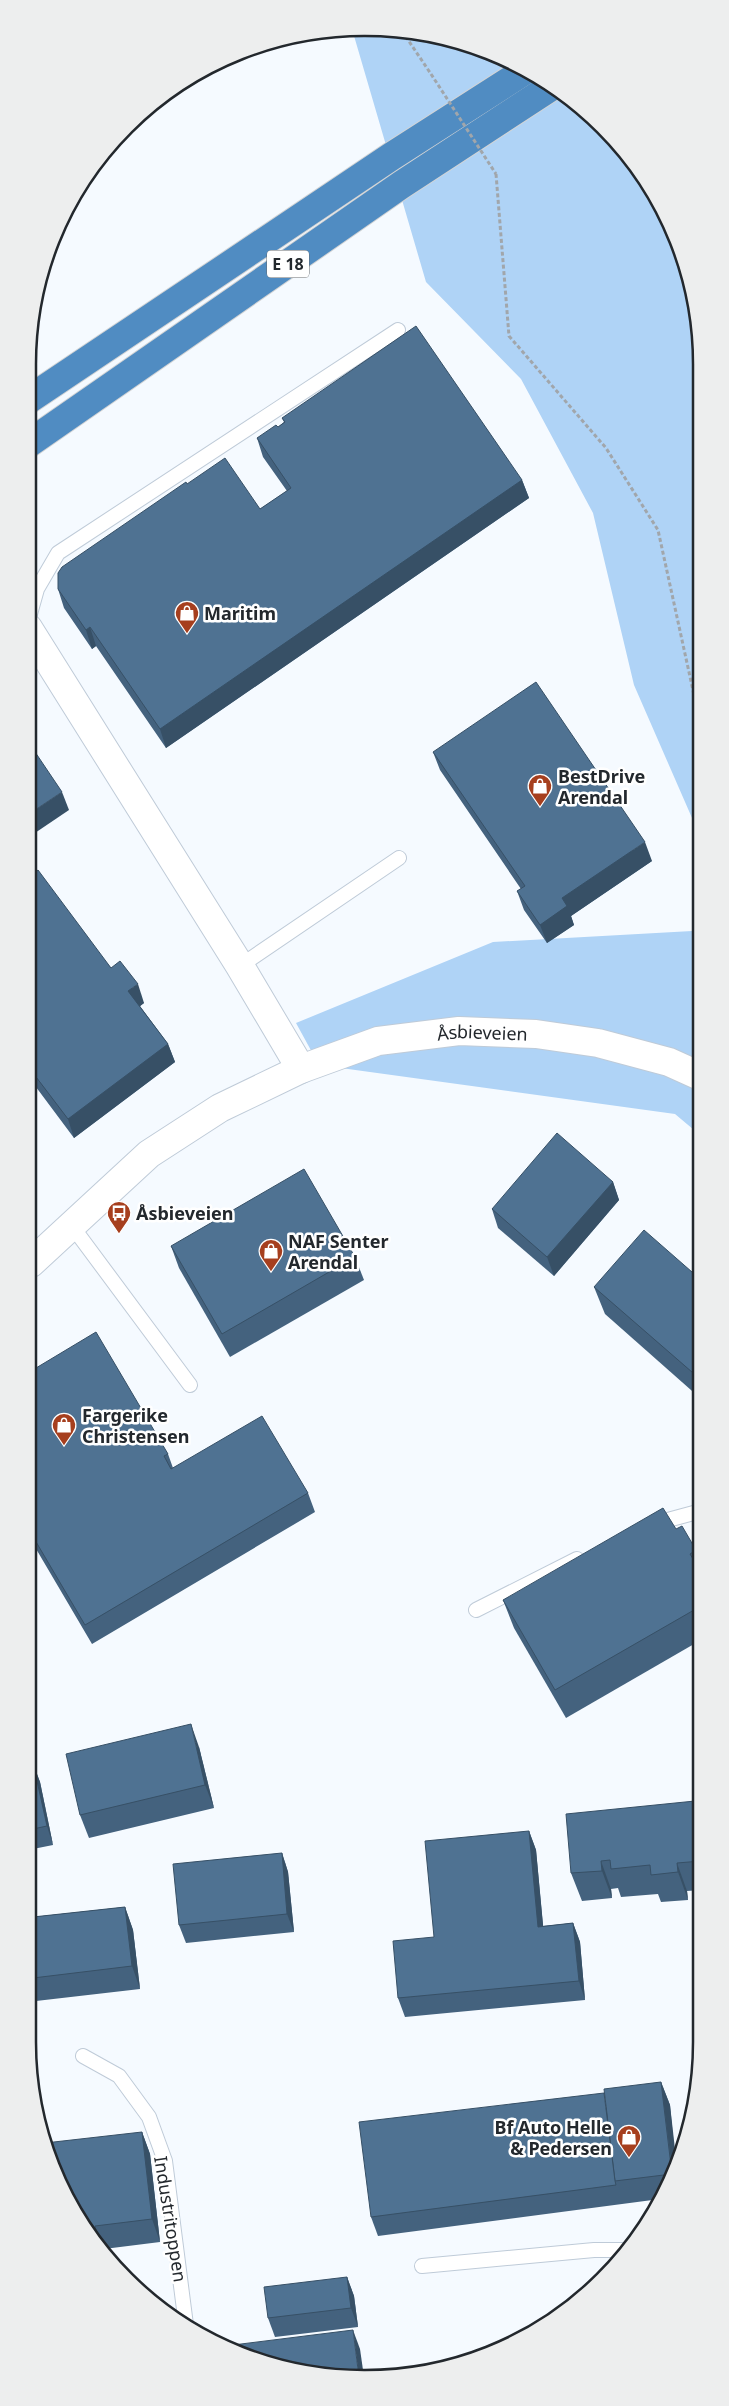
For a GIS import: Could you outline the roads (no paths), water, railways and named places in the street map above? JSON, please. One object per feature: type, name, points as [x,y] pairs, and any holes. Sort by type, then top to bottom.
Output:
[{"type":"highway","name":"E 18","points":[[36,395],[384,161],[519,75]]},
{"type":"highway","name":"E 18","points":[[36,438],[401,185],[545,91]]},
{"type":"street","points":[[36,641],[240,966],[301,1069]]},
{"type":"street","name":"Åsbieveien","points":[[36,1258],[150,1154],[220,1108],[301,1069],[378,1042],[459,1031],[536,1034],[598,1043],[669,1062],[693,1073]]},
{"type":"lane","points":[[36,593],[58,553],[398,330]]},
{"type":"lane","points":[[240,966],[399,858]]},
{"type":"lane","points":[[72,1226],[190,1385]]},
{"type":"lane","points":[[635,1529],[693,1513]]},
{"type":"lane","points":[[476,1610],[591,1552]]},
{"type":"lane","name":"Industritoppen","points":[[83,2056],[119,2076],[149,2117],[165,2161],[185,2316]]},
{"type":"lane","points":[[422,2266],[594,2250],[618,2250]]},
{"type":"place","name":"Maritim","points":[[187,634]]},
{"type":"place","name":"BestDrive Arendal","points":[[540,807]]},
{"type":"place","name":"Åsbieveien","points":[[119,1234]]},
{"type":"place","name":"NAF Senter Arendal","points":[[271,1272]]},
{"type":"place","name":"Fargerike Christensen","points":[[64,1446]]},
{"type":"place","name":"Bf Auto Helle & Pedersen","points":[[629,2158]]}]
